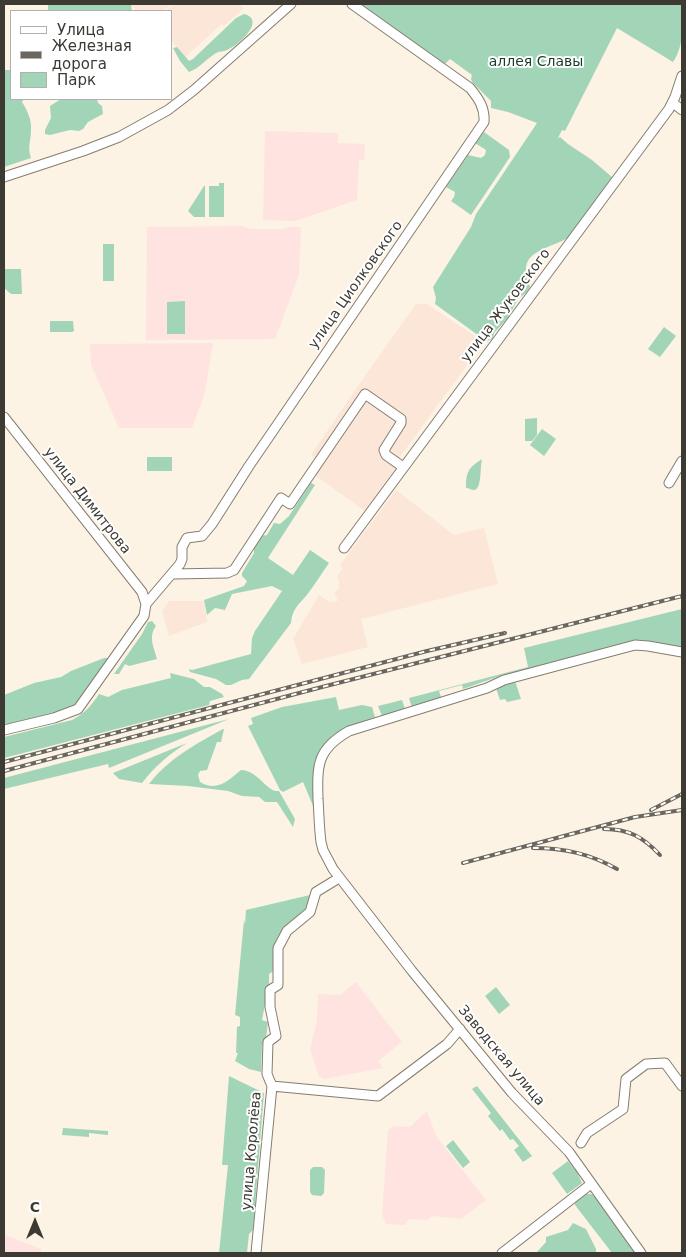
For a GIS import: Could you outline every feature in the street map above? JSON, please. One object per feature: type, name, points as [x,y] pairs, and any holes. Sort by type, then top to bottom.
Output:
[{"type":"street","points":[[4,177],[98,146],[134,130],[168,110],[194,90],[291,4]]},
{"type":"street","name":"улица Циолковского","points":[[4,730],[78,710],[144,616],[146,604],[173,574],[182,559],[184,542],[187,538],[202,536],[212,524],[253,460],[484,122],[483,109],[478,98],[470,88],[352,4]]},
{"type":"street","name":"улица Жуковского","points":[[344,548],[673,103],[682,76]]},
{"type":"street","points":[[673,103],[682,110]]},
{"type":"street","points":[[173,574],[226,573],[234,570],[281,498],[290,504],[365,394],[401,419],[401,423],[384,450],[386,455],[403,467]]},
{"type":"street","name":"улица Димитрова","points":[[4,416],[136,585],[144,596],[146,604]]},
{"type":"street","points":[[669,483],[682,461]]},
{"type":"street","points":[[136,585],[149,589],[160,588]]},
{"type":"street","name":"Заводская улица","points":[[641,1253],[566,1149],[512,1093],[408,967],[339,878],[328,860],[321,842],[318,775],[319,762],[332,742],[357,728],[487,688],[504,680],[610,651],[635,646],[648,646],[682,652]]},
{"type":"street","name":"улица Королёва","points":[[256,1253],[272,1086],[267,1074],[268,1042],[276,1036],[270,1007],[270,990],[278,985],[278,948],[287,931],[310,912],[316,892],[339,878]]},
{"type":"street","points":[[272,1086],[378,1096],[446,1044],[460,1029]]},
{"type":"street","points":[[580,1143],[587,1133],[623,1109],[626,1079],[646,1064],[665,1063],[682,1086]]},
{"type":"street","points":[[502,1253],[591,1184]]},
{"type":"shaded area","points":[[131,4],[172,4],[164,10],[135,10]]},
{"type":"shaded area","points":[[174,4],[239,4],[243,9],[224,26],[222,24],[185,57],[172,41],[172,10],[166,10]]},
{"type":"shaded area","points":[[265,131],[338,133],[338,143],[365,144],[364,160],[359,160],[357,200],[295,221],[263,220]]},
{"type":"shaded area","points":[[242,226],[251,229],[301,227],[299,275],[275,339],[146,340],[147,227]]},
{"type":"shaded area","points":[[416,304],[427,304],[484,342],[399,458],[397,466],[365,511],[309,471],[317,459],[311,455]]},
{"type":"shaded area","points":[[213,343],[205,392],[192,428],[119,428],[91,365],[90,344]]},
{"type":"shaded area","points":[[396,490],[454,535],[484,528],[498,584],[361,619],[368,647],[302,664],[293,639],[319,595],[329,602],[338,601],[334,592],[339,589],[337,577],[343,568],[340,565]]},
{"type":"shaded area","points":[[169,601],[204,601],[207,622],[169,636],[162,611]]},
{"type":"shaded area","points":[[356,982],[402,1042],[378,1061],[383,1068],[324,1079],[319,1076],[310,1050],[317,1020],[318,994],[340,995]]},
{"type":"shaded area","points":[[427,1111],[436,1136],[486,1200],[461,1219],[432,1216],[427,1220],[409,1219],[405,1225],[386,1224],[382,1215],[388,1130],[394,1126],[410,1127]]},
{"type":"shaded area","points":[[5,1235],[41,1249],[41,1253],[4,1253]]},
{"type":"green space","points":[[48,4],[131,4],[132,10],[48,10]]},
{"type":"green space","name":"аллея Славы","points":[[358,4],[682,4],[681,41],[673,62],[617,28],[565,131],[562,130],[558,138],[560,137],[592,160],[612,177],[570,236],[542,249],[530,258],[526,271],[530,287],[518,299],[508,318],[494,333],[493,339],[486,341],[435,304],[436,298],[433,287],[471,227],[476,214],[537,123],[491,108],[491,101],[472,82],[472,75],[450,59],[445,64]]},
{"type":"green space","points":[[244,14],[250,17],[253,22],[252,27],[238,44],[226,51],[216,53],[189,72],[173,48],[177,47],[189,61],[236,18]]},
{"type":"green space","points":[[4,70],[10,70],[10,100],[23,100],[22,102],[31,123],[29,147],[31,158],[4,167]]},
{"type":"green space","points":[[59,100],[97,100],[102,106],[103,114],[88,122],[79,131],[70,130],[50,135],[45,134],[45,130],[51,118],[50,106]]},
{"type":"green space","points":[[484,132],[509,150],[510,157],[471,215],[451,201],[455,192],[446,187],[468,155],[481,158],[485,155],[486,150],[475,143]]},
{"type":"green space","points":[[219,183],[224,183],[224,217],[209,217],[209,186],[219,186]]},
{"type":"green space","points":[[204,186],[205,217],[194,217],[188,211]]},
{"type":"green space","points":[[103,244],[114,244],[114,281],[103,281]]},
{"type":"green space","points":[[4,269],[21,269],[22,294],[11,294],[4,288]]},
{"type":"green space","points":[[185,301],[185,334],[167,334],[167,302]]},
{"type":"green space","points":[[50,321],[73,321],[74,331],[50,332]]},
{"type":"green space","points":[[664,327],[676,336],[660,357],[648,349]]},
{"type":"green space","points":[[537,418],[537,435],[532,441],[525,441],[525,419]]},
{"type":"green space","points":[[542,429],[556,439],[544,456],[530,445]]},
{"type":"green space","points":[[147,457],[172,457],[172,471],[147,471]]},
{"type":"green space","points":[[482,459],[477,489],[466,488],[469,471]]},
{"type":"green space","points":[[311,483],[315,485],[268,558],[293,575],[310,550],[329,563],[296,608],[291,623],[249,679],[226,685],[216,679],[190,672],[189,669],[192,670],[251,654],[252,638],[255,631],[282,591],[272,586],[232,594],[225,610],[215,608],[207,615],[204,600],[244,586],[247,581],[242,576],[242,573],[254,553],[254,546],[261,536],[267,535],[274,523],[280,524],[289,516]]},
{"type":"green space","points":[[682,609],[682,649],[634,640],[497,677],[463,689],[462,685],[439,691],[441,697],[412,708],[409,698],[528,667],[524,648]]},
{"type":"green space","points":[[152,621],[156,626],[152,638],[157,659],[129,666],[125,664],[119,674],[114,674],[142,634],[148,622]]},
{"type":"green space","points":[[104,658],[110,658],[77,704],[71,709],[4,727],[4,695],[34,683],[61,677]]},
{"type":"green space","points":[[170,673],[194,679],[204,687],[210,687],[224,697],[210,701],[209,705],[4,758],[4,737],[72,720],[87,709],[99,694],[108,697],[122,690],[171,678]]},
{"type":"green space","points":[[515,681],[521,699],[507,702],[505,699],[500,700],[496,688]]},
{"type":"green space","points":[[336,697],[339,710],[362,705],[372,707],[375,717],[356,724],[329,739],[317,755],[314,765],[316,813],[303,782],[283,792],[280,790],[248,726],[253,724],[251,718],[282,707]]},
{"type":"green space","points":[[402,700],[405,709],[382,716],[378,706]]},
{"type":"green space","points":[[229,719],[109,768],[108,764],[4,789],[4,778]]},
{"type":"green space","points":[[223,729],[221,742],[217,742],[207,770],[200,771],[198,775],[200,782],[212,786],[223,784],[241,770],[247,771],[270,789],[279,791],[295,819],[293,827],[277,802],[265,802],[259,797],[242,796],[228,791],[149,784],[174,760],[193,746]]},
{"type":"green space","points":[[187,743],[162,761],[142,783],[119,779],[113,773]]},
{"type":"green space","points":[[310,895],[305,911],[282,932],[274,946],[275,970],[269,974],[269,984],[262,1020],[268,1022],[266,1039],[262,1046],[261,1072],[249,1069],[235,1061],[238,1053],[236,1053],[237,1027],[240,1026],[240,1017],[235,1015],[246,910]]},
{"type":"green space","points":[[496,987],[510,1005],[499,1014],[485,996]]},
{"type":"green space","points":[[229,1076],[264,1093],[253,1230],[249,1234],[247,1253],[219,1253],[228,1165],[222,1165]]},
{"type":"green space","points":[[477,1086],[532,1156],[523,1162],[514,1150],[519,1146],[513,1139],[510,1140],[502,1129],[500,1131],[488,1116],[491,1113],[472,1089]]},
{"type":"green space","points":[[63,1128],[108,1131],[108,1135],[89,1133],[89,1137],[62,1135]]},
{"type":"green space","points":[[453,1140],[470,1162],[463,1168],[446,1146]]},
{"type":"green space","points":[[568,1161],[577,1172],[582,1183],[567,1194],[552,1173]]},
{"type":"green space","points":[[313,1167],[322,1167],[325,1170],[324,1193],[321,1196],[312,1195],[310,1192],[310,1170]]},
{"type":"green space","points":[[585,1194],[594,1196],[635,1253],[612,1253],[575,1205],[575,1202]]},
{"type":"green space","points":[[573,1223],[586,1229],[596,1249],[596,1253],[536,1253],[546,1242],[546,1237],[568,1230]]},
{"type":"railway","points":[[4,771],[322,687],[682,596]]},
{"type":"railway","points":[[4,762],[427,651],[505,633]]},
{"type":"railway","points":[[651,810],[682,794]]},
{"type":"railway","points":[[463,863],[635,817],[682,810]]},
{"type":"railway","points":[[604,829],[613,829],[635,835],[648,843],[660,855]]},
{"type":"railway","points":[[533,848],[556,849],[577,853],[597,859],[617,869]]}]
